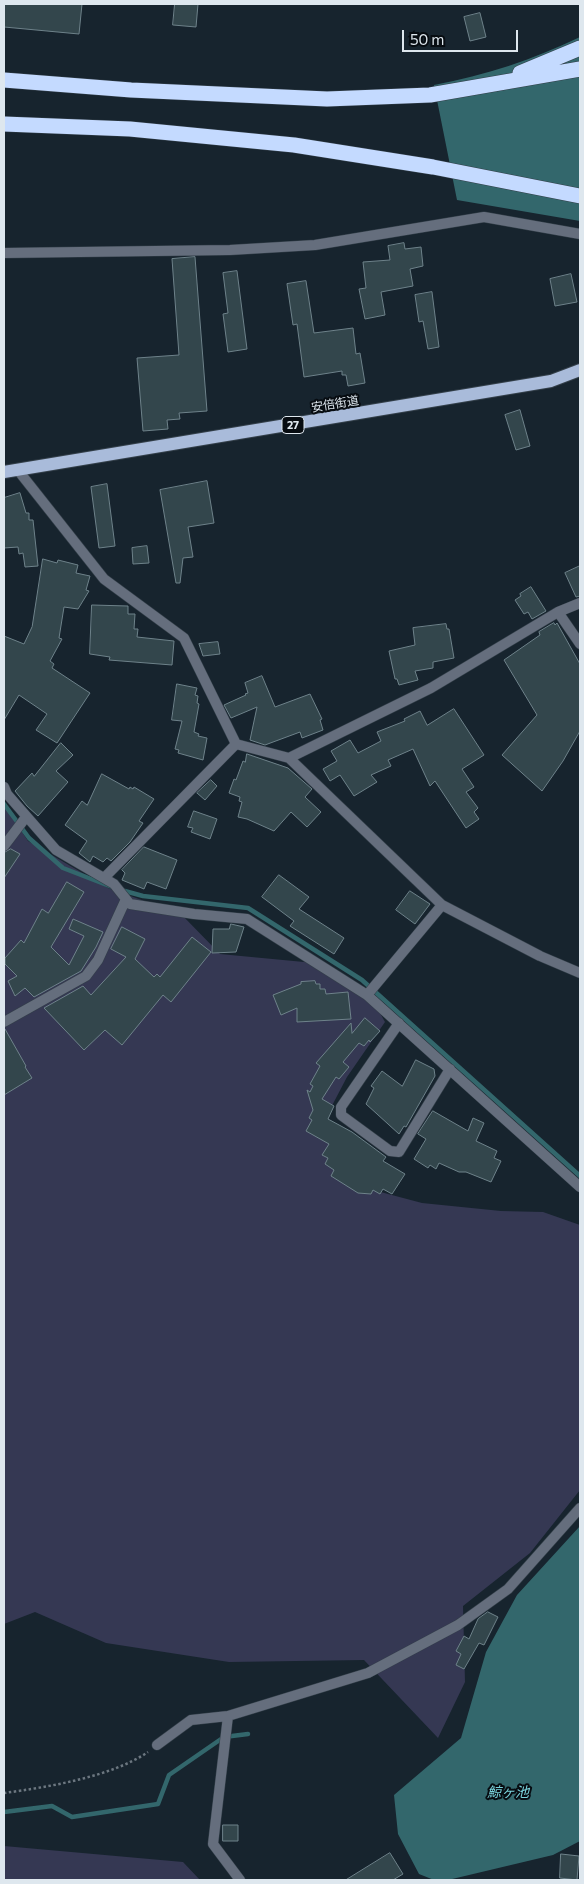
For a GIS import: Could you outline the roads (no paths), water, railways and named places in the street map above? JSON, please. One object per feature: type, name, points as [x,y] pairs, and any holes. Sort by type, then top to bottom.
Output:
[{"type":"highway","points":[[493,84],[580,48]]},
{"type":"highway","points":[[4,80],[131,90],[327,99],[430,95],[580,69]]},
{"type":"highway","points":[[4,124],[130,129],[294,144],[433,167],[580,196]]},
{"type":"highway","points":[[511,183],[580,189]]},
{"type":"main road","name":"安倍街道","points":[[4,472],[551,381],[580,370]]},
{"type":"street","points":[[4,253],[230,250],[315,245],[484,217],[580,234]]},
{"type":"street","points":[[18,470],[104,579],[184,638],[236,744],[289,758],[442,905],[540,956],[580,973]]},
{"type":"street","points":[[289,758],[431,688],[558,612],[580,602]]},
{"type":"street","points":[[558,612],[580,644]]},
{"type":"street","points":[[104,878],[236,744]]},
{"type":"street","points":[[4,787],[7,794],[56,850],[114,884],[130,904],[194,914],[246,918],[367,995],[580,1187]]},
{"type":"street","points":[[4,846],[26,817]]},
{"type":"street","points":[[4,1022],[86,976],[98,960],[126,898]]},
{"type":"street","points":[[367,995],[442,905]]},
{"type":"street","points":[[399,1023],[341,1107],[340,1115],[390,1151],[399,1152],[450,1069]]},
{"type":"street","points":[[157,1745],[191,1720],[228,1716],[368,1672],[458,1625],[508,1589],[580,1508]]},
{"type":"street","points":[[228,1716],[213,1844],[240,1880]]},
{"type":"water","points":[[580,37],[580,221],[457,200],[434,85],[472,77],[509,66]]},
{"type":"water","name":"鯨ヶ池","points":[[580,1526],[580,1841],[553,1855],[448,1880],[434,1880],[419,1874],[398,1834],[394,1795],[461,1738],[486,1652],[517,1595]]},
{"type":"waterway","points":[[4,804],[29,838],[63,868],[112,887]]},
{"type":"waterway","points":[[121,890],[143,896],[248,908],[362,980],[580,1176]]},
{"type":"waterway","points":[[4,1812],[52,1806],[72,1817],[158,1804],[169,1775],[224,1737],[248,1734]]}]
